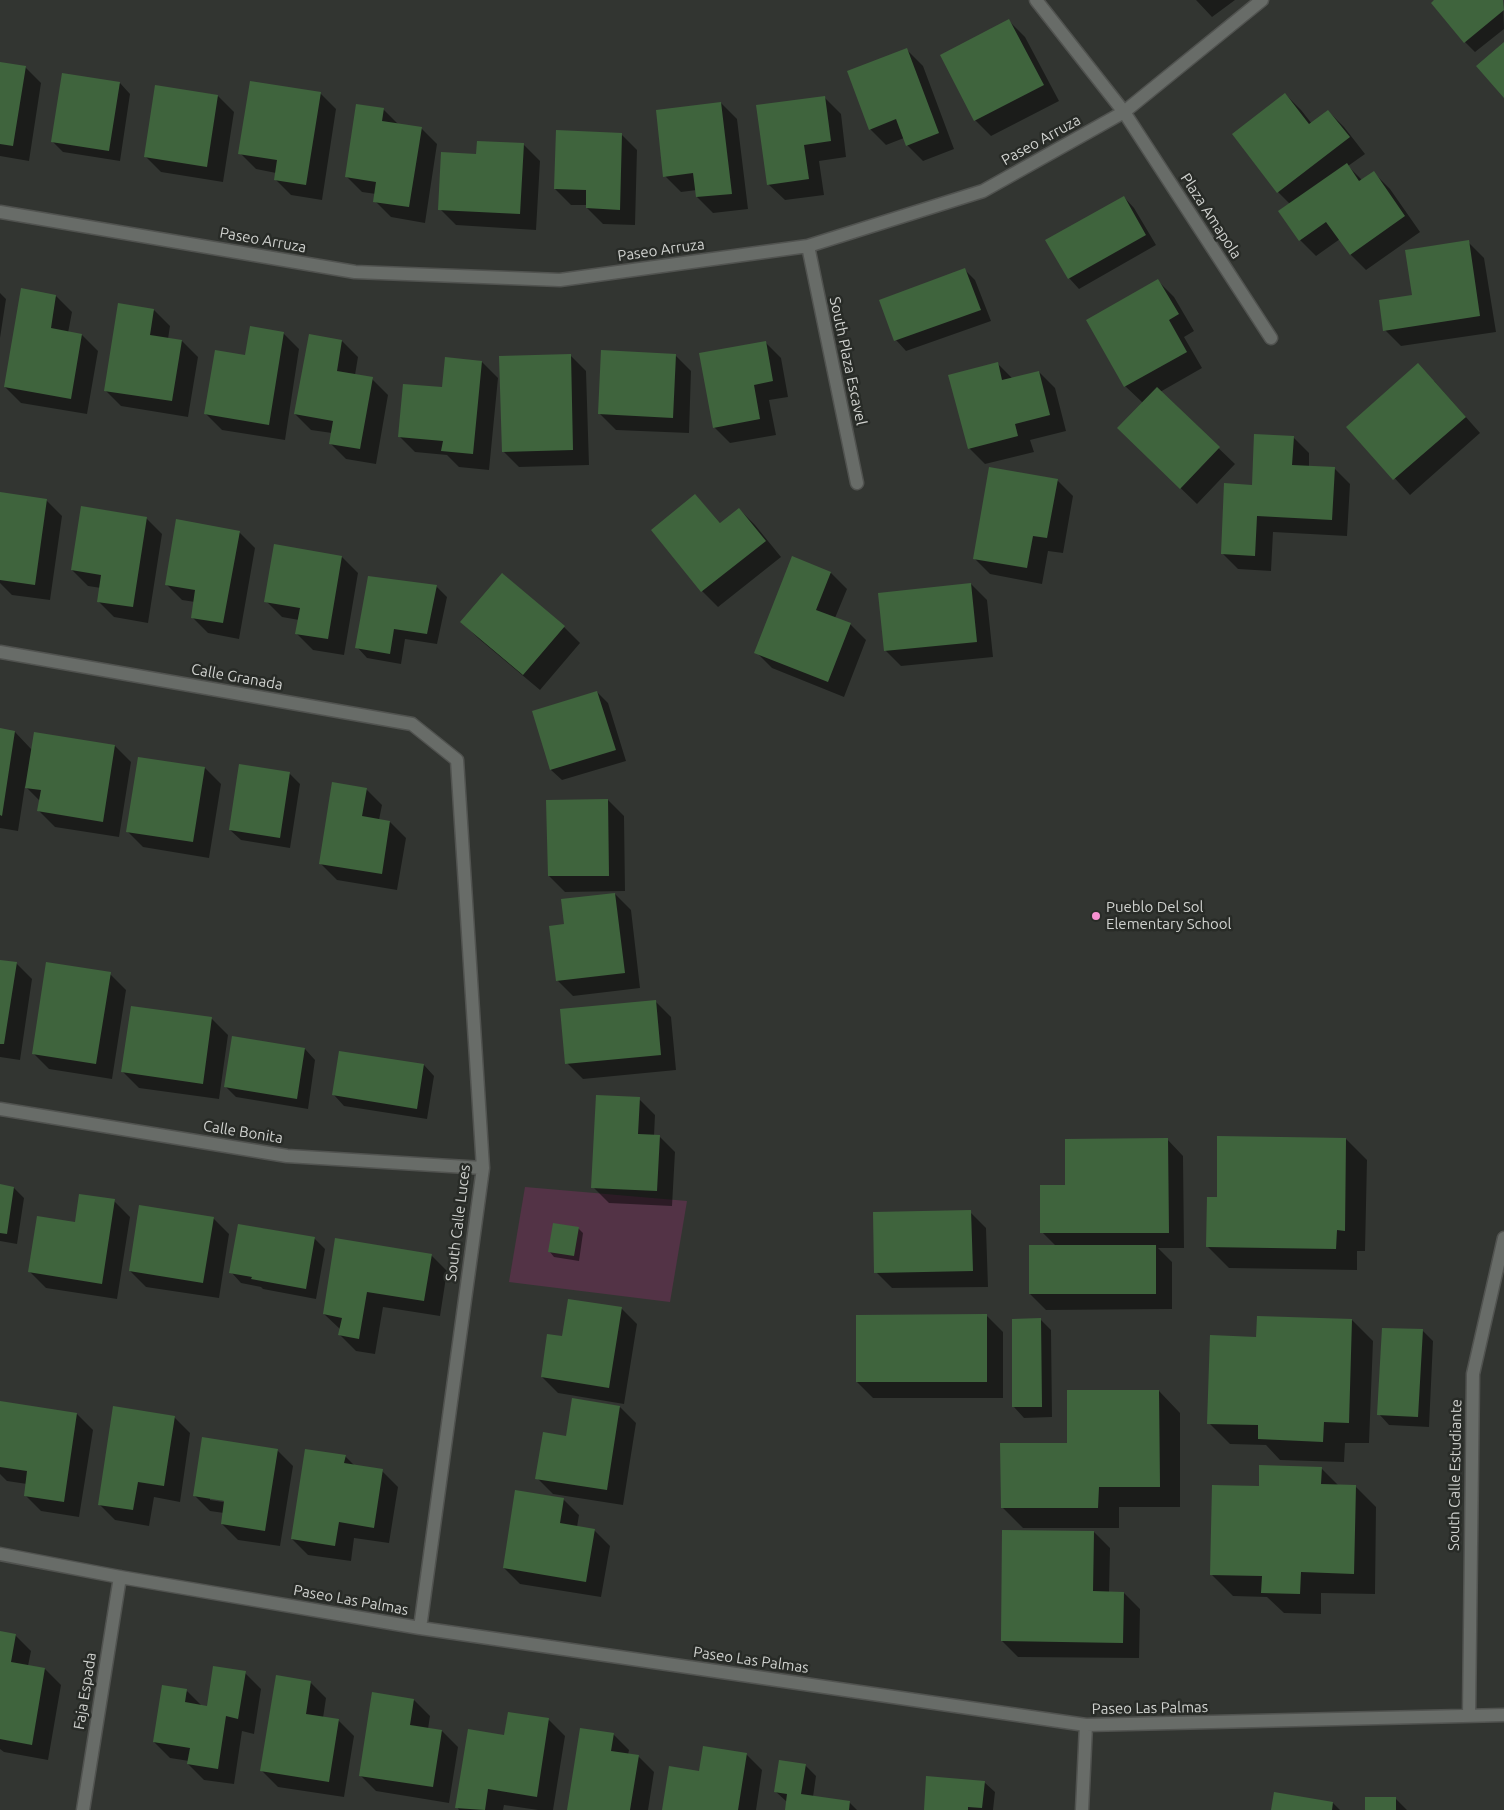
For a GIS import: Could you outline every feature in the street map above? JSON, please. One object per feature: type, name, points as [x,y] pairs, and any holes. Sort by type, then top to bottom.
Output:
[{"type":"street","name":"Plaza Amapola","points":[[1036,0],[1124,112],[1271,338]]},
{"type":"street","name":"Paseo Arruza","points":[[0,212],[355,272],[560,280],[808,246],[983,191],[1124,112],[1262,0]]},
{"type":"street","name":"South Plaza Escavel","points":[[808,246],[857,483]]},
{"type":"street","name":"Calle Granada","points":[[0,652],[412,724],[457,760]]},
{"type":"street","name":"South Calle Luces","points":[[420,1628],[483,1168],[457,760]]},
{"type":"street","name":"Calle Bonita","points":[[0,1109],[286,1156],[483,1168]]},
{"type":"street","name":"South Calle Estudiante","points":[[1469,1716],[1473,1374],[1504,1238]]},
{"type":"street","name":"Paseo Las Palmas","points":[[0,1554],[120,1577],[420,1628],[1086,1725],[1504,1716]]},
{"type":"street","name":"Faja Espada","points":[[83,1810],[120,1577]]},
{"type":"street","points":[[1082,1810],[1086,1725]]},
{"type":"shaded area","points":[[525,1187],[687,1201],[670,1302],[509,1282]]},
{"type":"building","points":[[1434,0],[1503,0],[1504,10],[1464,43],[1431,3]]},
{"type":"building","points":[[1009,19],[1044,85],[974,121],[940,55]]},
{"type":"building","points":[[1504,42],[1504,98],[1476,66]]},
{"type":"building","points":[[907,48],[939,133],[906,146],[896,119],[869,130],[847,71]]},
{"type":"building","points":[[0,62],[26,66],[13,146],[0,144]]},
{"type":"building","points":[[62,73],[120,82],[109,151],[51,142]]},
{"type":"building","points":[[250,81],[321,92],[306,185],[274,180],[277,160],[238,154]]},
{"type":"building","points":[[155,85],[218,95],[207,167],[144,157]]},
{"type":"building","points":[[1285,93],[1309,124],[1328,110],[1350,137],[1277,193],[1232,134]]},
{"type":"building","points":[[825,96],[831,141],[804,145],[809,179],[767,185],[756,105]]},
{"type":"building","points":[[721,102],[732,194],[696,197],[693,173],[663,177],[656,110]]},
{"type":"building","points":[[356,104],[384,108],[382,121],[422,127],[409,207],[373,202],[376,182],[345,177]]},
{"type":"building","points":[[556,130],[622,133],[620,210],[586,208],[586,190],[554,189]]},
{"type":"building","points":[[477,141],[524,143],[520,214],[438,210],[441,152],[476,154]]},
{"type":"building","points":[[1347,163],[1359,181],[1374,171],[1405,216],[1350,255],[1326,222],[1299,241],[1278,211]]},
{"type":"building","points":[[1124,196],[1146,235],[1068,279],[1045,240]]},
{"type":"building","points":[[1469,240],[1480,316],[1383,331],[1379,300],[1412,295],[1405,250]]},
{"type":"building","points":[[965,268],[981,310],[894,341],[879,300]]},
{"type":"building","points":[[1158,279],[1179,314],[1169,320],[1187,352],[1124,387],[1086,320]]},
{"type":"building","points":[[21,288],[56,295],[51,328],[82,334],[71,399],[4,387]]},
{"type":"building","points":[[118,303],[154,309],[150,335],[182,340],[172,401],[104,391]]},
{"type":"building","points":[[250,326],[284,332],[269,425],[204,414],[215,350],[245,355]]},
{"type":"building","points":[[309,334],[342,340],[337,371],[373,377],[360,449],[329,444],[333,421],[294,414]]},
{"type":"building","points":[[766,341],[773,381],[754,385],[760,419],[713,428],[699,353]]},
{"type":"building","points":[[601,350],[676,354],[673,418],[598,414]]},
{"type":"building","points":[[571,354],[573,450],[502,452],[499,356]]},
{"type":"building","points":[[445,357],[482,361],[473,454],[441,451],[443,441],[398,437],[403,384],[442,387]]},
{"type":"building","points":[[998,362],[1002,380],[1039,371],[1050,415],[1015,424],[1018,436],[968,449],[948,375]]},
{"type":"building","points":[[1418,363],[1466,417],[1393,480],[1346,427]]},
{"type":"building","points":[[1157,387],[1220,447],[1180,489],[1117,428]]},
{"type":"building","points":[[1254,434],[1294,436],[1292,465],[1335,467],[1332,520],[1257,516],[1255,556],[1221,554],[1224,483],[1252,485]]},
{"type":"building","points":[[989,467],[1058,479],[1047,538],[1033,536],[1027,568],[973,559]]},
{"type":"building","points":[[0,492],[47,499],[35,585],[0,580]]},
{"type":"building","points":[[695,494],[720,523],[739,508],[766,541],[701,592],[651,530]]},
{"type":"building","points":[[81,506],[147,517],[133,607],[97,602],[101,575],[71,570]]},
{"type":"building","points":[[176,519],[240,531],[223,623],[191,618],[195,590],[165,585]]},
{"type":"building","points":[[274,544],[342,556],[328,639],[295,634],[300,608],[264,602]]},
{"type":"building","points":[[792,556],[831,572],[816,610],[851,623],[828,682],[754,653]]},
{"type":"building","points":[[502,573],[565,626],[523,675],[460,622]]},
{"type":"building","points":[[368,576],[437,585],[427,634],[394,629],[390,654],[355,648]]},
{"type":"building","points":[[971,583],[977,642],[884,651],[878,593]]},
{"type":"building","points":[[597,691],[616,750],[550,770],[532,711]]},
{"type":"building","points":[[0,728],[15,731],[2,816],[0,815]]},
{"type":"building","points":[[34,732],[115,745],[103,822],[37,811],[41,790],[25,788]]},
{"type":"building","points":[[138,757],[205,767],[193,842],[126,832]]},
{"type":"building","points":[[239,764],[290,772],[280,838],[229,830]]},
{"type":"building","points":[[332,782],[367,788],[362,816],[390,821],[382,874],[319,864]]},
{"type":"building","points":[[608,799],[609,876],[548,876],[546,800]]},
{"type":"building","points":[[615,893],[625,973],[556,981],[549,926],[564,924],[561,899]]},
{"type":"building","points":[[0,960],[17,962],[4,1044],[0,1044]]},
{"type":"building","points":[[46,962],[111,972],[96,1064],[32,1054]]},
{"type":"building","points":[[656,1000],[661,1055],[565,1064],[560,1009]]},
{"type":"building","points":[[131,1006],[212,1017],[203,1084],[121,1072]]},
{"type":"building","points":[[232,1036],[305,1048],[297,1099],[224,1087]]},
{"type":"building","points":[[339,1051],[424,1064],[417,1109],[332,1095]]},
{"type":"building","points":[[596,1095],[640,1097],[638,1134],[660,1135],[657,1191],[591,1188]]},
{"type":"building","points":[[1217,1136],[1346,1138],[1345,1231],[1337,1230],[1336,1249],[1206,1247],[1207,1197],[1217,1197]]},
{"type":"building","points":[[1168,1138],[1169,1233],[1040,1233],[1040,1185],[1065,1185],[1065,1139]]},
{"type":"building","points":[[0,1184],[14,1187],[7,1234],[0,1233]]},
{"type":"building","points":[[79,1194],[115,1199],[102,1284],[28,1272],[37,1216],[75,1222]]},
{"type":"building","points":[[139,1205],[214,1217],[203,1283],[129,1271]]},
{"type":"building","points":[[971,1210],[973,1271],[874,1273],[873,1212]]},
{"type":"building","points":[[553,1223],[579,1227],[574,1256],[548,1252]]},
{"type":"building","points":[[238,1224],[315,1237],[306,1289],[229,1273]]},
{"type":"building","points":[[335,1238],[432,1254],[424,1301],[367,1292],[359,1339],[338,1335],[342,1318],[323,1314]]},
{"type":"building","points":[[1029,1245],[1156,1245],[1156,1294],[1029,1294]]},
{"type":"building","points":[[568,1299],[622,1307],[609,1388],[541,1377],[547,1334],[562,1336]]},
{"type":"building","points":[[987,1314],[987,1382],[856,1382],[856,1315]]},
{"type":"building","points":[[1257,1316],[1352,1319],[1349,1423],[1324,1422],[1323,1442],[1258,1439],[1258,1425],[1207,1424],[1210,1335],[1256,1337]]},
{"type":"building","points":[[1041,1318],[1042,1407],[1012,1407],[1012,1319]]},
{"type":"building","points":[[1382,1328],[1423,1329],[1418,1417],[1377,1415]]},
{"type":"building","points":[[1067,1390],[1159,1390],[1160,1487],[1099,1487],[1098,1508],[1001,1508],[1000,1443],[1067,1443]]},
{"type":"building","points":[[572,1398],[620,1406],[607,1490],[535,1479],[543,1432],[566,1436]]},
{"type":"building","points":[[0,1401],[77,1413],[64,1502],[24,1496],[27,1471],[0,1467]]},
{"type":"building","points":[[113,1406],[175,1416],[164,1486],[138,1482],[133,1510],[98,1505]]},
{"type":"building","points":[[202,1437],[278,1449],[265,1531],[221,1524],[224,1501],[193,1496]]},
{"type":"building","points":[[305,1449],[346,1455],[344,1463],[383,1469],[374,1528],[339,1522],[335,1546],[291,1539]]},
{"type":"building","points":[[1259,1465],[1322,1467],[1321,1484],[1356,1485],[1354,1574],[1301,1572],[1300,1594],[1261,1593],[1262,1576],[1210,1575],[1212,1485],[1259,1486]]},
{"type":"building","points":[[515,1490],[564,1498],[560,1523],[595,1529],[586,1582],[503,1568]]},
{"type":"building","points":[[1002,1530],[1094,1531],[1093,1591],[1124,1592],[1123,1643],[1001,1641]]},
{"type":"building","points":[[0,1631],[16,1634],[11,1662],[45,1668],[32,1745],[0,1739]]},
{"type":"building","points":[[213,1666],[246,1671],[238,1719],[226,1716],[218,1769],[187,1764],[190,1748],[153,1742],[162,1685],[187,1689],[185,1702],[207,1706]]},
{"type":"building","points":[[276,1675],[311,1681],[306,1714],[339,1719],[329,1782],[260,1771]]},
{"type":"building","points":[[372,1692],[414,1699],[410,1725],[442,1730],[433,1787],[359,1776]]},
{"type":"building","points":[[508,1712],[549,1718],[537,1797],[488,1789],[485,1810],[455,1808],[468,1729],[504,1735]]},
{"type":"building","points":[[580,1728],[614,1733],[611,1751],[639,1755],[630,1810],[567,1810]]},
{"type":"building","points":[[703,1746],[747,1753],[738,1810],[662,1810],[669,1766],[699,1771]]},
{"type":"building","points":[[779,1760],[806,1764],[801,1794],[850,1801],[849,1810],[785,1810],[787,1794],[774,1792]]},
{"type":"building","points":[[926,1776],[985,1781],[982,1808],[968,1807],[968,1810],[924,1810]]},
{"type":"building","points":[[1274,1792],[1333,1802],[1332,1810],[1271,1810]]},
{"type":"building","points":[[1365,1797],[1396,1797],[1396,1810],[1365,1810]]},
{"type":"place","name":"Pueblo Del Sol Elementary School","points":[[1096,916]]}]
